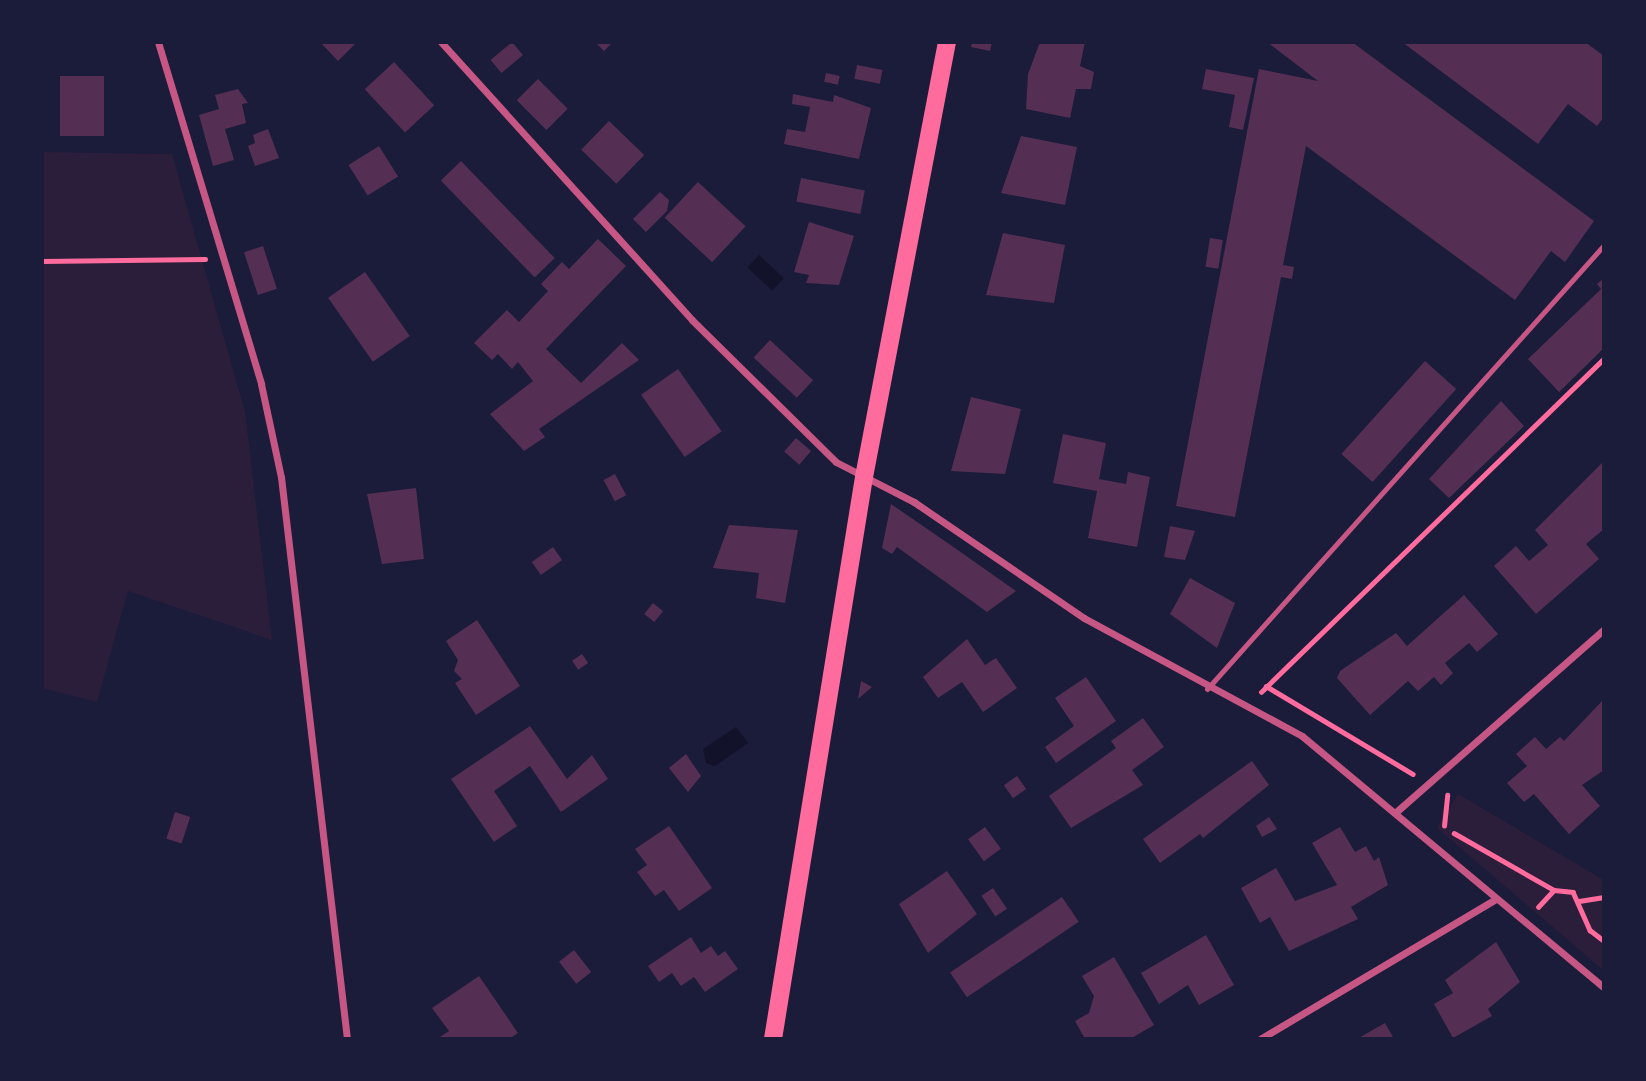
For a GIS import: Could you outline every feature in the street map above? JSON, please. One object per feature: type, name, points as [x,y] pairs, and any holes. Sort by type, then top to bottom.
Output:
[{"type":"main road","points":[[773,1039],[864,477],[947,42]]},
{"type":"street","points":[[158,42],[224,254],[281,477],[347,1039]]},
{"type":"street","points":[[441,42],[692,320],[836,462],[914,502],[1084,618],[1207,689],[1302,736],[1396,812],[1494,900],[1604,988]]},
{"type":"street","points":[[1396,812],[1604,629]]},
{"type":"street","points":[[1260,1039],[1494,900]]},
{"type":"lane","points":[[1207,689],[1604,245]]},
{"type":"path","points":[[42,261],[186,263],[224,254]]},
{"type":"path","points":[[1244,708],[1604,358]]},
{"type":"path","points":[[1266,686],[1448,796],[1442,824],[1554,890],[1573,892],[1590,930],[1604,941]]},
{"type":"path","points":[[1579,901],[1604,897]]},
{"type":"shaded area","points":[[42,152],[172,154],[245,412],[272,640],[128,591],[97,702],[42,688]]},
{"type":"shaded area","points":[[759,255],[784,278],[772,291],[747,267]]},
{"type":"shaded area","points":[[736,727],[748,743],[715,766],[706,763],[703,749]]},
{"type":"shaded area","points":[[1458,794],[1604,880],[1604,971],[1437,828]]},
{"type":"building","points":[[320,42],[357,42],[338,61]]},
{"type":"building","points":[[512,42],[523,55],[501,73],[491,60]]},
{"type":"building","points":[[595,42],[613,42],[604,51]]},
{"type":"building","points":[[972,42],[992,42],[990,51],[971,47]]},
{"type":"building","points":[[1040,42],[1085,42],[1080,66],[1094,72],[1091,89],[1076,89],[1070,118],[1026,109],[1028,74]]},
{"type":"building","points":[[1267,42],[1352,42],[1594,221],[1565,262],[1551,251],[1515,300],[1306,146],[1283,265],[1294,267],[1292,279],[1281,277],[1235,517],[1176,506],[1259,69],[1318,81]]},
{"type":"building","points":[[1402,42],[1585,42],[1604,56],[1604,117],[1597,126],[1568,104],[1538,144]]},
{"type":"building","points":[[394,62],[434,105],[405,132],[365,89]]},
{"type":"building","points":[[857,65],[883,70],[880,84],[854,79]]},
{"type":"building","points":[[1206,69],[1254,78],[1243,130],[1229,127],[1235,95],[1202,89]]},
{"type":"building","points":[[826,73],[840,76],[838,85],[824,82]]},
{"type":"building","points":[[60,76],[104,76],[104,136],[60,136]]},
{"type":"building","points":[[538,79],[568,109],[546,130],[517,100]]},
{"type":"building","points":[[238,89],[248,103],[242,104],[246,123],[225,129],[234,160],[213,166],[199,115],[219,109],[215,95]]},
{"type":"building","points":[[793,94],[833,102],[834,95],[871,108],[859,159],[784,144],[787,129],[805,132],[810,107],[792,104]]},
{"type":"building","points":[[609,121],[644,155],[616,184],[581,150]]},
{"type":"building","points":[[268,129],[279,158],[255,166],[248,146],[255,143],[253,135]]},
{"type":"building","points":[[1021,136],[1077,147],[1065,205],[1001,193]]},
{"type":"building","points":[[379,146],[398,177],[368,196],[348,165]]},
{"type":"building","points":[[461,161],[555,258],[535,278],[441,180]]},
{"type":"building","points":[[801,178],[865,190],[860,214],[796,202]]},
{"type":"building","points":[[698,182],[746,226],[712,262],[665,218]]},
{"type":"building","points":[[660,192],[669,200],[667,211],[646,232],[633,219]]},
{"type":"building","points":[[809,222],[854,236],[839,285],[806,283],[809,275],[794,272]]},
{"type":"building","points":[[1003,233],[1065,245],[1054,303],[986,295]]},
{"type":"building","points":[[1210,238],[1223,240],[1218,269],[1205,267]]},
{"type":"building","points":[[598,239],[626,266],[546,349],[581,383],[622,343],[639,360],[539,429],[545,437],[524,451],[490,414],[533,381],[518,362],[512,369],[498,354],[492,360],[474,343],[507,310],[519,322],[548,291],[541,284],[562,262],[569,269]]},
{"type":"building","points":[[263,246],[277,289],[258,295],[244,252]]},
{"type":"building","points":[[365,272],[410,336],[373,362],[328,298]]},
{"type":"building","points":[[1604,278],[1604,348],[1559,392],[1528,359],[1601,289],[1597,284]]},
{"type":"building","points":[[770,340],[813,380],[797,398],[754,358]]},
{"type":"building","points":[[1425,361],[1456,389],[1373,482],[1341,454]]},
{"type":"building","points":[[678,369],[722,431],[685,457],[641,395]]},
{"type":"building","points":[[971,397],[1021,409],[1005,474],[951,471]]},
{"type":"building","points":[[1501,401],[1524,426],[1449,498],[1429,479]]},
{"type":"building","points":[[1063,434],[1106,443],[1099,479],[1126,484],[1128,472],[1150,477],[1137,547],[1088,538],[1097,491],[1053,483]]},
{"type":"building","points":[[796,438],[811,451],[799,465],[784,452]]},
{"type":"building","points":[[1604,461],[1604,529],[1586,544],[1599,559],[1536,614],[1494,566],[1516,546],[1529,561],[1548,545],[1535,530]]},
{"type":"building","points":[[615,474],[626,495],[615,501],[604,480]]},
{"type":"building","points":[[416,488],[424,559],[382,564],[367,494]]},
{"type":"building","points":[[891,504],[1016,591],[987,612],[897,547],[892,554],[882,548]]},
{"type":"building","points":[[729,525],[798,530],[785,603],[756,598],[759,573],[713,568]]},
{"type":"building","points":[[1170,526],[1195,531],[1185,560],[1164,557]]},
{"type":"building","points":[[553,547],[562,560],[541,575],[532,562]]},
{"type":"building","points":[[1190,578],[1235,603],[1217,648],[1170,614]]},
{"type":"building","points":[[1464,595],[1498,634],[1477,652],[1469,643],[1445,663],[1453,673],[1441,685],[1434,677],[1418,691],[1408,681],[1370,715],[1337,678],[1340,671],[1396,633],[1407,646]]},
{"type":"building","points":[[653,603],[663,611],[654,622],[644,614]]},
{"type":"building","points":[[477,620],[520,686],[476,715],[455,683],[462,679],[454,671],[458,660],[446,641]]},
{"type":"building","points":[[967,639],[985,665],[996,658],[1017,688],[983,712],[962,682],[938,698],[923,677]]},
{"type":"building","points":[[582,654],[588,663],[578,670],[572,661]]},
{"type":"building","points":[[1086,677],[1116,721],[1056,763],[1045,747],[1074,726],[1055,698]]},
{"type":"building","points":[[861,681],[872,687],[858,699]]},
{"type":"building","points":[[1604,699],[1604,770],[1582,785],[1600,806],[1569,834],[1534,794],[1524,802],[1507,783],[1527,766],[1516,754],[1535,737],[1546,749],[1560,737],[1564,741]]},
{"type":"building","points":[[1143,718],[1164,747],[1132,770],[1143,785],[1071,828],[1049,796],[1116,748],[1111,741]]},
{"type":"building","points":[[530,726],[567,779],[592,755],[608,779],[561,812],[530,766],[494,791],[517,826],[494,842],[451,779]]},
{"type":"building","points":[[686,754],[701,776],[688,792],[669,768]]},
{"type":"building","points":[[1252,761],[1269,785],[1203,838],[1200,834],[1160,863],[1143,839]]},
{"type":"building","points":[[1017,776],[1026,789],[1013,798],[1004,785]]},
{"type":"building","points":[[175,812],[190,817],[182,844],[166,839]]},
{"type":"building","points":[[1269,817],[1277,829],[1262,837],[1256,826]]},
{"type":"building","points":[[669,826],[712,888],[679,911],[664,890],[655,896],[637,872],[647,865],[635,849]]},
{"type":"building","points":[[985,827],[1001,849],[984,861],[968,839]]},
{"type":"building","points":[[1340,827],[1355,852],[1366,846],[1374,861],[1379,857],[1388,885],[1351,907],[1358,919],[1289,951],[1270,917],[1260,923],[1241,888],[1276,868],[1295,901],[1337,885],[1312,843]]},
{"type":"building","points":[[947,871],[977,914],[928,953],[899,904]]},
{"type":"building","points":[[993,888],[1007,909],[995,917],[981,896]]},
{"type":"building","points":[[1062,897],[1079,922],[967,997],[950,972]]},
{"type":"building","points":[[1206,935],[1234,985],[1199,1005],[1188,985],[1159,1004],[1141,973]]},
{"type":"building","points":[[691,937],[701,953],[711,946],[718,956],[725,951],[738,969],[705,992],[694,977],[681,986],[672,973],[659,982],[648,966]]},
{"type":"building","points":[[1496,942],[1520,982],[1488,1009],[1492,1016],[1453,1038],[1434,1004],[1453,993],[1445,980]]},
{"type":"building","points":[[574,950],[591,972],[576,984],[559,962]]},
{"type":"building","points":[[1114,957],[1154,1025],[1130,1039],[1085,1039],[1075,1021],[1089,1013],[1094,996],[1082,976]]},
{"type":"building","points":[[479,976],[518,1033],[509,1039],[437,1039],[449,1031],[432,1008]]},
{"type":"building","points":[[1385,1023],[1394,1039],[1357,1039]]}]
